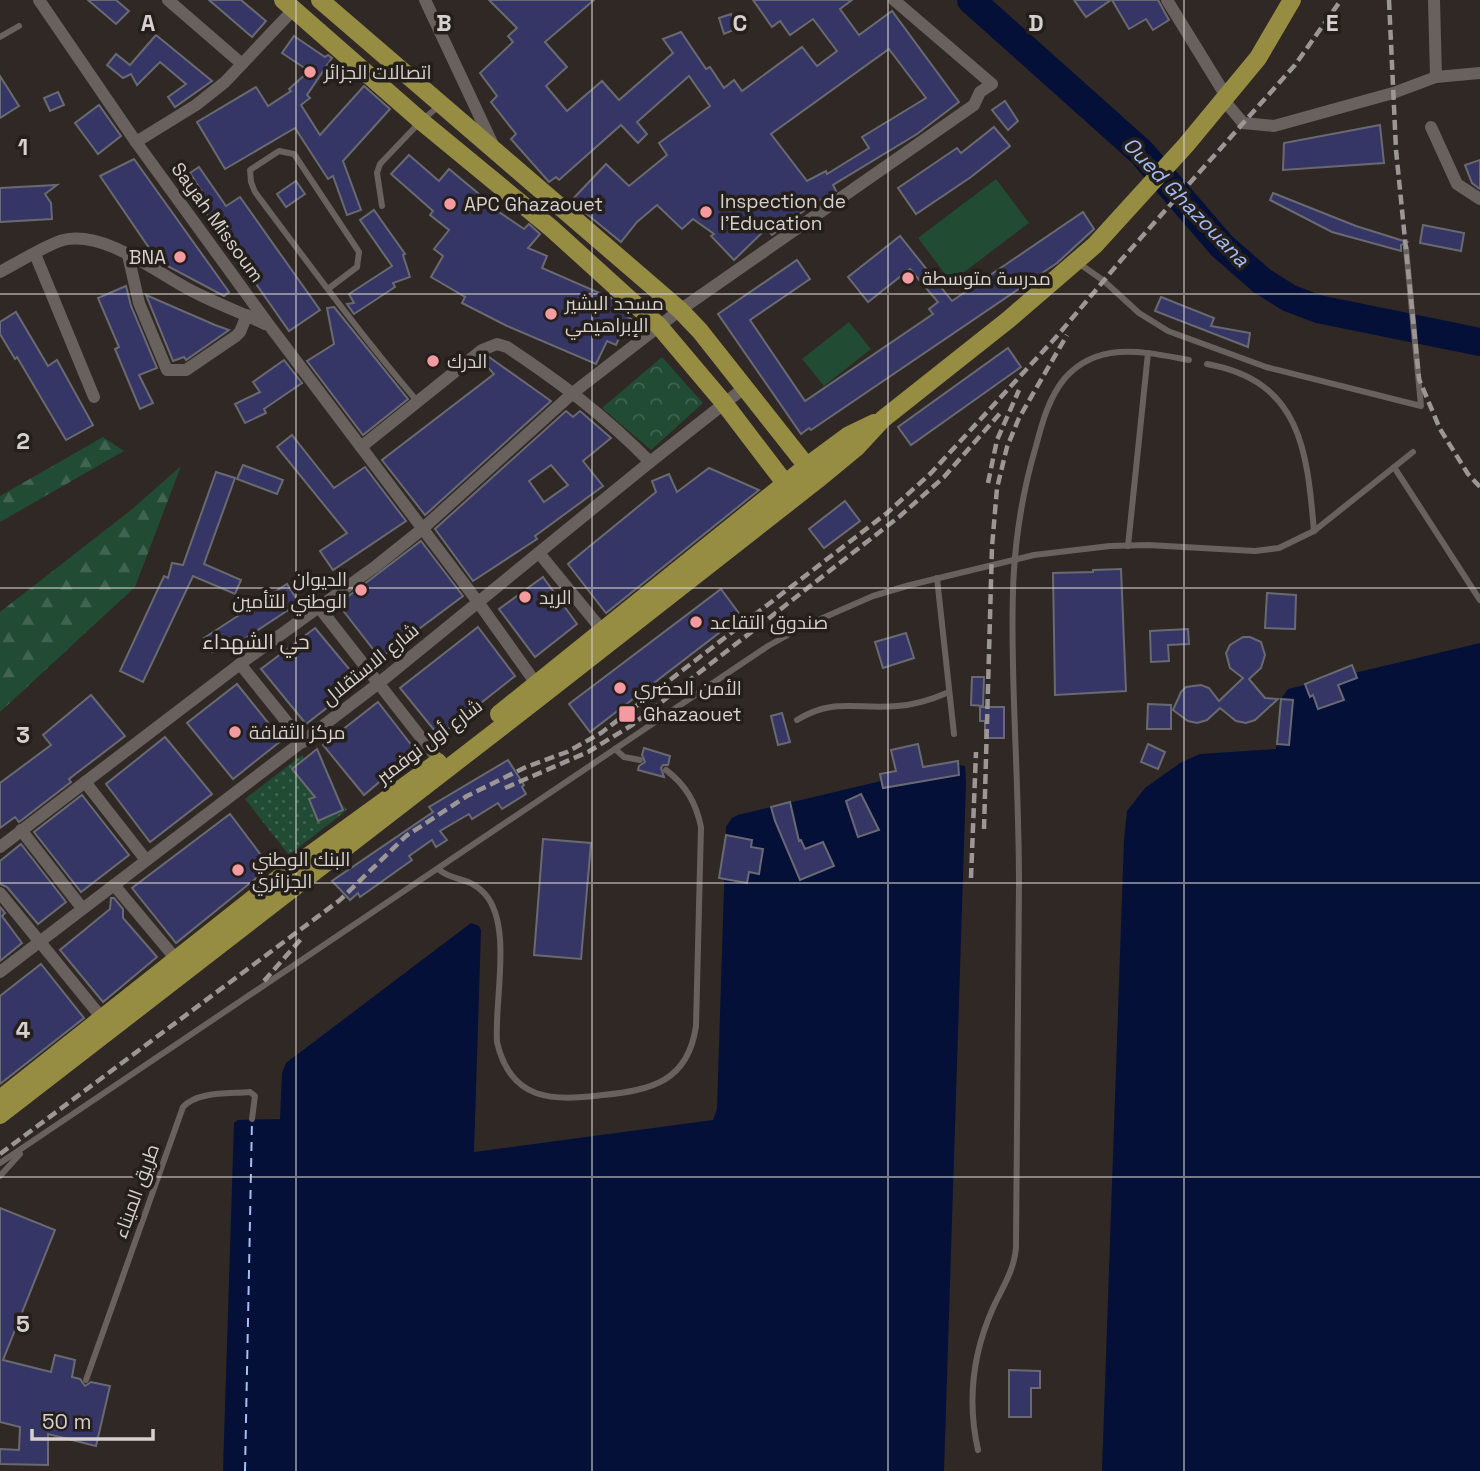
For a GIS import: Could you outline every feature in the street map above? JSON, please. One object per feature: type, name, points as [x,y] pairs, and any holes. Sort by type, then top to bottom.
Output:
[{"type":"main road","points":[[320,0],[680,310],[700,331],[812,473]]},
{"type":"main road","points":[[288,5],[421,121],[551,228],[659,326],[724,403],[790,490],[812,473],[857,447],[883,419],[1008,320],[1095,245],[1186,145],[1258,58],[1292,0]]},
{"type":"main road","name":"شارع أول نوفمبر","points":[[540,689],[602,630],[790,490]]},
{"type":"main road","name":"شارع أول نوفمبر","points":[[1,1108],[181,965],[443,766],[790,490]]},
{"type":"street","name":"Sayah Missoum","points":[[39,0],[136,142],[269,325],[421,530],[478,602],[540,689]]},
{"type":"street","points":[[168,0],[242,64]]},
{"type":"street","points":[[425,0],[497,154]]},
{"type":"street","points":[[0,847],[317,606],[376,566],[421,530],[574,392],[680,310],[974,105],[979,92],[992,84],[894,0]]},
{"type":"street","points":[[1167,0],[1225,98],[1243,123],[1274,126],[1393,93],[1436,77],[1480,73]]},
{"type":"street","points":[[1434,0],[1436,77]]},
{"type":"street","points":[[136,142],[225,82],[288,5]]},
{"type":"street","points":[[1431,127],[1457,184],[1480,199]]},
{"type":"street","points":[[0,272],[63,240],[86,240],[128,255],[197,294],[269,325]]},
{"type":"street","points":[[35,254],[94,397]]},
{"type":"street","points":[[128,255],[139,303],[167,370],[186,370],[236,336],[247,315]]},
{"type":"street","points":[[361,447],[482,350],[497,344],[508,347],[574,392],[618,429],[650,462]]},
{"type":"street","name":"شارع الاستقلال","points":[[0,972],[379,683],[744,388]]},
{"type":"street","points":[[539,553],[602,630]]},
{"type":"street","points":[[317,606],[443,766]]},
{"type":"street","points":[[240,664],[303,742]]},
{"type":"street","points":[[85,782],[146,860]]},
{"type":"street","points":[[21,830],[82,908]]},
{"type":"street","points":[[114,885],[181,965]]},
{"type":"street","points":[[0,893],[106,1024]]},
{"type":"lane","points":[[0,37],[19,26]]},
{"type":"lane","points":[[382,206],[377,173],[380,164],[440,105]]},
{"type":"lane","points":[[328,289],[357,267],[359,252],[294,155],[279,151],[250,170],[255,192],[328,289],[378,355],[418,402]]},
{"type":"lane","points":[[1077,262],[1104,281],[1151,322],[1168,331],[1253,363],[1421,405],[1406,248]]},
{"type":"lane","points":[[978,1450],[971,1401],[976,1354],[989,1316],[1013,1268],[1016,1248],[1019,827],[1011,627],[1017,527],[1030,464],[1056,391],[1072,371],[1093,358],[1115,351],[1189,360]]},
{"type":"lane","points":[[1128,546],[1148,353]]},
{"type":"lane","points":[[1207,364],[1230,369],[1253,379],[1274,395],[1291,417],[1302,442],[1314,531]]},
{"type":"lane","points":[[0,1163],[768,646],[802,627],[873,596],[937,578],[1071,549],[1128,546],[1267,550],[1291,544],[1314,531],[1413,452]]},
{"type":"lane","points":[[1394,467],[1480,600]]},
{"type":"lane","points":[[937,578],[954,734]]},
{"type":"lane","points":[[797,720],[809,712],[836,705],[899,706],[933,699],[949,692]]},
{"type":"lane","points":[[615,749],[624,757],[640,760]]},
{"type":"lane","points":[[438,869],[445,875],[467,880],[477,886],[492,903],[500,937],[497,1042],[504,1065],[519,1083],[539,1095],[562,1099],[632,1092],[653,1087],[671,1076],[685,1059],[691,1049],[696,1026],[701,827],[692,798],[685,787],[666,770]]},
{"type":"lane","name":"طريق الميناء","points":[[86,1380],[183,1107],[189,1101],[200,1097],[250,1092],[255,1096],[252,1119]]},
{"type":"lane","points":[[0,1176],[26,1147]]},
{"type":"green space","points":[[996,179],[1029,223],[951,282],[918,238]]},
{"type":"green space","points":[[849,322],[871,349],[824,386],[802,359]]},
{"type":"green space","points":[[662,357],[703,403],[651,450],[602,408]]},
{"type":"green space","points":[[103,437],[124,451],[0,522],[0,496]]},
{"type":"green space","points":[[181,466],[135,587],[0,712],[0,612],[131,510]]},
{"type":"green space","points":[[302,755],[347,810],[289,855],[245,799]]},
{"type":"water","points":[[1480,643],[1480,1471],[1102,1471],[1127,811],[1145,788],[1180,763],[1200,754],[1276,749],[1281,699],[1288,689]]},
{"type":"water","points":[[953,764],[965,766],[966,782],[944,1471],[223,1471],[234,1123],[238,1120],[280,1119],[282,1073],[286,1063],[471,923],[479,926],[481,930],[474,1152],[713,1120],[717,1109],[726,827],[732,818]]},
{"type":"building","points":[[88,0],[116,0],[129,11],[116,24]]},
{"type":"building","points":[[209,0],[241,0],[266,21],[252,37]]},
{"type":"building","points":[[489,0],[594,0],[545,42],[567,67],[546,86],[567,111],[602,81],[619,100],[673,53],[663,39],[681,32],[706,69],[710,67],[724,88],[734,80],[742,91],[802,47],[817,66],[837,51],[813,19],[790,35],[780,21],[772,27],[753,0],[852,0],[840,9],[859,35],[892,11],[959,102],[917,134],[833,185],[836,191],[813,204],[772,235],[766,229],[734,260],[711,236],[714,234],[693,219],[682,229],[657,205],[637,222],[621,242],[571,201],[606,164],[629,186],[667,155],[659,143],[710,106],[689,76],[637,122],[647,134],[638,143],[621,125],[559,180],[556,177],[549,182],[511,139],[516,134],[491,102],[497,96],[480,73],[513,42],[508,36],[517,28]],"holes":[[[889,49],[926,98],[862,137],[869,148],[827,174],[826,171],[807,181],[771,134]]]},
{"type":"building","points":[[1074,0],[1111,0],[1086,17]]},
{"type":"building","points":[[1112,0],[1158,0],[1169,20],[1153,30],[1146,19],[1129,29]]},
{"type":"building","points":[[731,14],[736,29],[724,34],[719,18]]},
{"type":"building","points":[[156,35],[212,81],[175,107],[168,97],[186,84],[160,62],[137,85],[131,74],[123,78],[107,65],[116,54],[130,65]]},
{"type":"building","points":[[294,36],[325,57],[328,55],[332,58],[307,95],[310,98],[301,105],[320,135],[364,86],[390,109],[343,161],[361,210],[347,215],[333,176],[328,179],[295,128],[225,169],[197,122],[256,87],[268,106],[291,91],[289,89],[309,71],[282,53]]},
{"type":"building","points":[[0,76],[19,106],[0,118]]},
{"type":"building","points":[[58,92],[64,105],[50,111],[44,98]]},
{"type":"building","points":[[1005,101],[1018,121],[1008,130],[992,110]]},
{"type":"building","points":[[99,105],[121,136],[98,154],[75,123]]},
{"type":"building","points":[[1380,125],[1384,163],[1283,170],[1284,143]]},
{"type":"building","points":[[994,127],[1010,146],[971,177],[916,214],[898,188],[957,148],[961,153]]},
{"type":"building","points":[[409,155],[439,181],[449,169],[479,194],[477,197],[524,229],[529,224],[540,234],[528,248],[547,256],[542,268],[611,298],[627,312],[626,316],[640,324],[636,333],[630,338],[621,334],[616,345],[607,341],[596,364],[507,326],[462,303],[465,297],[431,277],[443,256],[434,249],[449,230],[430,215],[433,211],[391,174]]},
{"type":"building","points":[[134,159],[229,292],[224,296],[158,261],[100,176]]},
{"type":"building","points":[[1480,160],[1480,189],[1472,183],[1465,165]]},
{"type":"building","points":[[199,167],[226,206],[240,197],[320,310],[289,331],[205,211],[211,206],[190,173]]},
{"type":"building","points":[[296,181],[305,194],[286,207],[277,194]]},
{"type":"building","points":[[57,185],[45,194],[51,203],[52,219],[0,222],[0,188]]},
{"type":"building","points":[[1273,193],[1356,226],[1407,242],[1401,245],[1401,251],[1332,232],[1270,200]]},
{"type":"building","points":[[374,210],[405,254],[403,255],[410,277],[393,283],[395,287],[354,314],[347,304],[354,303],[349,294],[392,266],[360,220]]},
{"type":"building","points":[[1083,212],[1094,229],[1057,263],[811,430],[809,428],[801,434],[718,314],[797,260],[810,279],[750,320],[805,401],[933,314],[929,309],[938,302],[910,269],[868,302],[848,277],[900,236],[952,301]]},
{"type":"building","points":[[1423,225],[1464,233],[1461,251],[1420,243]]},
{"type":"building","points":[[126,286],[131,306],[157,368],[139,375],[153,403],[140,409],[115,349],[119,347],[98,298]]},
{"type":"building","points":[[146,295],[229,330],[186,360],[184,357],[173,361]]},
{"type":"building","points":[[1161,297],[1214,318],[1211,326],[1250,333],[1248,347],[1155,311]]},
{"type":"building","points":[[334,307],[408,399],[363,435],[307,361],[334,344],[327,308]]},
{"type":"building","points":[[16,312],[48,366],[57,360],[93,425],[66,440],[17,357],[15,359],[0,334],[0,322]]},
{"type":"building","points":[[1008,348],[1021,367],[911,445],[898,427]]},
{"type":"building","points":[[489,357],[551,401],[425,515],[382,460],[494,374],[482,361]]},
{"type":"building","points":[[284,360],[302,383],[264,409],[266,413],[245,423],[235,404],[260,392],[253,382]]},
{"type":"building","points":[[566,411],[573,417],[580,411],[611,438],[583,461],[603,486],[535,536],[537,539],[473,581],[435,529]],"holes":[[[551,465],[568,485],[544,502],[529,481]]]},
{"type":"building","points":[[292,435],[334,488],[365,467],[406,521],[333,570],[320,551],[347,533],[277,447]]},
{"type":"building","points":[[243,465],[283,480],[277,494],[237,479]]},
{"type":"building","points":[[709,468],[759,490],[606,613],[568,564],[656,492],[652,481],[669,474],[677,492]]},
{"type":"building","points":[[216,472],[235,478],[204,564],[241,580],[235,594],[193,576],[143,682],[120,671],[164,576],[168,578],[172,563],[183,565]]},
{"type":"building","points":[[845,501],[860,521],[824,548],[809,529]]},
{"type":"building","points":[[421,541],[463,596],[380,658],[338,604]]},
{"type":"building","points":[[1121,569],[1126,691],[1055,695],[1053,573]]},
{"type":"building","points":[[543,577],[577,624],[535,657],[499,609]]},
{"type":"building","points":[[287,584],[299,603],[229,649],[227,645],[212,652],[204,638]]},
{"type":"building","points":[[721,589],[741,616],[590,732],[569,704]]},
{"type":"building","points":[[1267,593],[1296,595],[1295,629],[1265,628]]},
{"type":"building","points":[[478,627],[515,676],[439,736],[400,688]]},
{"type":"building","points":[[315,628],[360,682],[306,724],[261,669]]},
{"type":"building","points":[[1188,629],[1189,644],[1168,645],[1169,661],[1151,662],[1150,631]]},
{"type":"building","points":[[906,633],[914,658],[883,668],[875,642]]},
{"type":"building","points":[[1243,637],[1261,642],[1265,655],[1261,668],[1249,679],[1265,698],[1278,699],[1255,720],[1246,723],[1236,721],[1220,708],[1207,720],[1197,723],[1188,721],[1173,710],[1186,687],[1201,685],[1209,688],[1219,701],[1243,678],[1230,668],[1226,653],[1230,645]]},
{"type":"building","points":[[1352,665],[1357,678],[1338,685],[1344,700],[1318,709],[1305,684]]},
{"type":"building","points":[[972,677],[984,677],[983,706],[971,705]]},
{"type":"building","name":"مركز الثقافة","points":[[237,684],[282,740],[233,779],[187,723]]},
{"type":"building","points":[[91,695],[125,736],[19,822],[15,817],[0,828],[0,783],[51,745],[43,735]]},
{"type":"building","points":[[1281,699],[1293,700],[1289,745],[1277,744]]},
{"type":"building","points":[[378,702],[416,751],[364,795],[323,745]]},
{"type":"building","points":[[1148,704],[1171,705],[1171,729],[1147,729]]},
{"type":"building","points":[[980,707],[1004,707],[1004,738],[985,738],[985,721],[980,721]]},
{"type":"building","points":[[782,713],[790,742],[778,745],[771,716]]},
{"type":"building","points":[[165,737],[212,794],[150,842],[106,784]]},
{"type":"building","points":[[918,744],[923,767],[958,761],[959,775],[883,788],[880,774],[896,771],[891,750]]},
{"type":"building","points":[[1148,744],[1165,752],[1158,769],[1141,762]]},
{"type":"building","points":[[644,748],[670,756],[668,765],[661,768],[664,777],[638,770],[645,762],[642,755]]},
{"type":"building","points":[[317,749],[343,810],[318,821],[309,799],[315,797],[292,769]]},
{"type":"building","points":[[508,760],[524,785],[522,787],[526,794],[502,809],[498,803],[472,819],[469,814],[440,831],[447,840],[436,847],[432,840],[409,856],[412,860],[360,897],[358,893],[350,900],[332,881],[433,812],[429,807]]},
{"type":"building","points":[[861,794],[879,830],[858,837],[846,801]]},
{"type":"building","points":[[82,795],[129,855],[81,892],[34,832]]},
{"type":"building","points":[[790,802],[799,841],[801,840],[805,849],[823,842],[834,866],[800,880],[771,807]]},
{"type":"building","points":[[230,814],[270,867],[176,943],[132,888]]},
{"type":"building","points":[[726,835],[752,840],[751,847],[763,849],[759,874],[749,872],[747,883],[719,878]]},
{"type":"building","points":[[543,839],[591,843],[581,959],[534,955]]},
{"type":"building","points":[[21,844],[66,902],[38,924],[7,887],[0,884],[0,861]]},
{"type":"building","points":[[111,898],[123,909],[123,918],[157,957],[103,1002],[60,950],[110,909]]},
{"type":"building","points":[[0,907],[5,913],[2,916],[22,943],[0,961]]},
{"type":"building","points":[[41,964],[84,1018],[0,1084],[0,996]]},
{"type":"building","points":[[0,1208],[55,1230],[3,1360],[51,1372],[55,1355],[75,1360],[72,1377],[80,1379],[85,1386],[91,1382],[110,1386],[96,1446],[48,1434],[48,1465],[0,1464],[0,1449],[19,1450],[20,1427],[0,1422]]},
{"type":"building","points":[[1009,1370],[1040,1371],[1040,1388],[1031,1388],[1031,1417],[1009,1417]]},
{"type":"waterway","name":"Oued Ghazouana","points":[[971,0],[1141,152],[1222,246],[1262,281],[1289,298],[1318,309],[1480,342]]},
{"type":"ferry route","points":[[245,1471],[252,1120]]},
{"type":"railway","points":[[0,1154],[340,900],[406,836],[467,796],[526,767],[567,752],[601,733],[887,513],[931,473],[1058,335],[1295,65],[1341,0]]},
{"type":"railway","points":[[1389,0],[1396,150],[1419,379],[1440,429],[1468,474],[1480,487]]},
{"type":"railway","points":[[984,829],[992,547],[997,488],[1007,447],[1019,418],[1067,335]]},
{"type":"railway","points":[[988,483],[997,440],[1019,390]]},
{"type":"railway","points":[[505,788],[588,752],[632,725],[900,516],[944,477],[1003,410]]},
{"type":"railway","points":[[971,878],[976,752]]},
{"type":"railway","points":[[264,981],[301,939]]},
{"type":"place","name":"اتصالات الجزائر","points":[[310,72]]},
{"type":"place","name":"APC Ghazaouet","points":[[450,204]]},
{"type":"place","name":"Inspection de l'Education","points":[[706,212]]},
{"type":"place","name":"BNA","points":[[180,257]]},
{"type":"place","name":"مدرسة متوسطة","points":[[908,278]]},
{"type":"place","name":"مسجد البشير الإبراهيمي","points":[[551,314]]},
{"type":"place","name":"الدرك","points":[[433,361]]},
{"type":"place","name":"الديوان الوطني للتأمين","points":[[361,590]]},
{"type":"place","name":"الريد","points":[[525,597]]},
{"type":"place","name":"صندوق التقاعد","points":[[696,622]]},
{"type":"place","name":"الأمن الحضري","points":[[620,688]]},
{"type":"place","name":"Ghazaouet","points":[[627,714]]},
{"type":"place","name":"مركز الثقافة","points":[[235,732]]},
{"type":"place","name":"البنك الوطني الجزائري","points":[[238,870]]},
{"type":"district","name":"حي الشهداء","points":[[256,642]]}]
